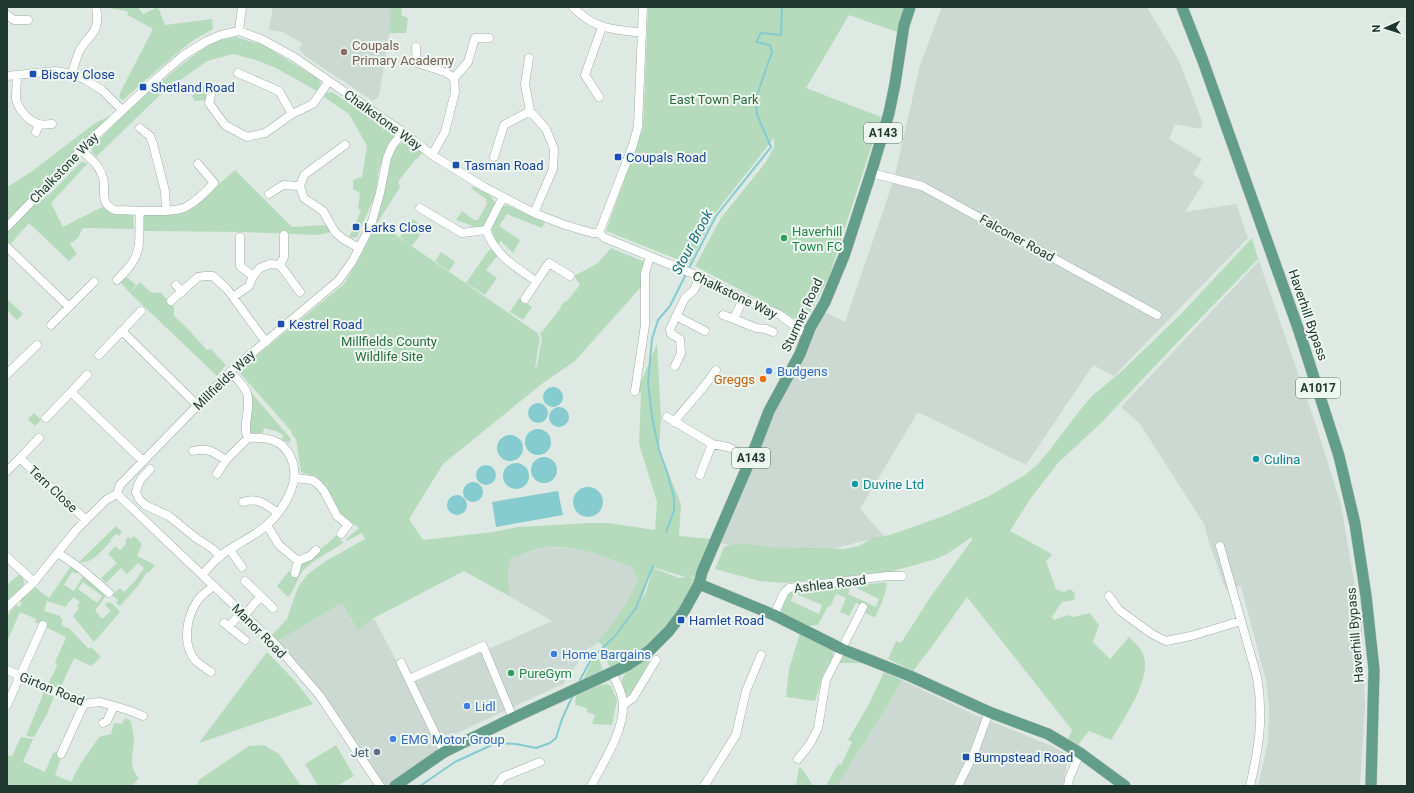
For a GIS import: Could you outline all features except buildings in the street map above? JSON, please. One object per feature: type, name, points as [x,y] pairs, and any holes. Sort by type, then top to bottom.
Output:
[{"type":"main road","name":"Sturmer Road","points":[[513,718],[626,666],[650,650],[664,636],[684,611],[698,584],[751,458],[769,410],[800,354],[807,335],[825,302],[844,256],[889,114],[904,25],[910,7]]},
{"type":"main road","name":"Haverhill Bypass","points":[[1182,7],[1203,61],[1300,331],[1339,456],[1355,524],[1366,596],[1374,670],[1371,786]]},
{"type":"main road","points":[[698,584],[774,615],[842,649],[910,676],[989,712],[1048,734],[1080,753],[1125,786]]},
{"type":"main road","name":"A143","points":[[395,786],[444,752],[513,718]]},
{"type":"street","points":[[72,74],[79,52],[96,29],[98,18],[96,7]]},
{"type":"street","points":[[239,31],[242,7]]},
{"type":"street","points":[[573,7],[589,21],[602,27],[642,33]]},
{"type":"street","points":[[599,233],[633,145],[638,126],[643,7]]},
{"type":"street","points":[[7,15],[14,20],[28,20]]},
{"type":"street","points":[[599,97],[585,75],[602,27]]},
{"type":"street","name":"Chalkstone Way","points":[[7,227],[122,110],[184,55],[207,41],[221,35],[239,31],[261,39],[294,57],[402,132],[432,155],[503,197],[534,213],[565,225],[592,233],[599,233],[605,238],[698,276],[743,299],[780,315],[807,335]]},
{"type":"street","points":[[432,155],[445,132],[455,92],[454,78],[468,62],[476,38],[489,38]]},
{"type":"street","points":[[416,48],[417,63],[445,72],[454,78]]},
{"type":"street","points":[[529,58],[525,84],[530,111],[546,129],[554,149],[553,169],[534,213]]},
{"type":"street","points":[[7,76],[55,71],[72,74],[86,80],[102,90],[122,110]]},
{"type":"street","points":[[238,73],[279,91],[292,114]]},
{"type":"street","points":[[17,75],[16,99],[18,106],[37,128],[52,124]]},
{"type":"street","points":[[212,90],[209,103],[225,125],[247,137],[265,133],[292,114],[313,104],[329,81]]},
{"type":"street","points":[[494,157],[504,125],[530,111]]},
{"type":"street","points":[[140,128],[150,136],[153,144],[165,190],[166,211]]},
{"type":"street","name":"Millfields Way","points":[[7,607],[34,582],[86,520],[106,500],[117,494],[120,485],[230,372],[338,281],[352,262],[372,219],[380,193],[387,158],[392,146],[402,132]]},
{"type":"street","points":[[345,145],[304,175],[300,186],[304,198],[323,211],[335,232],[342,240],[359,248]]},
{"type":"street","points":[[82,150],[98,166],[103,176],[104,197],[106,204],[110,208],[116,210],[166,211],[185,208],[195,201],[214,183],[198,164]]},
{"type":"street","name":"Falconer Road","points":[[871,173],[922,186],[1157,315]]},
{"type":"street","points":[[269,194],[283,185],[300,186]]},
{"type":"street","points":[[486,230],[503,197]]},
{"type":"street","points":[[420,208],[462,233],[486,230]]},
{"type":"street","points":[[117,280],[132,264],[137,254],[140,211]]},
{"type":"street","points":[[486,230],[495,247],[508,262],[536,280]]},
{"type":"street","points":[[280,265],[284,257],[284,235]]},
{"type":"street","points":[[240,237],[240,266],[253,276]]},
{"type":"street","points":[[7,247],[69,307]]},
{"type":"street","points":[[635,391],[645,325],[645,274],[650,256]]},
{"type":"street","points":[[525,298],[549,263],[570,276]]},
{"type":"street","points":[[233,297],[249,286],[253,276],[260,268],[270,264],[280,265],[299,286]]},
{"type":"street","points":[[171,301],[179,289],[198,278],[213,276],[227,289],[266,342]]},
{"type":"street","points":[[675,366],[681,352],[680,338],[671,334],[670,329],[685,298],[694,290],[698,276]]},
{"type":"street","points":[[50,325],[94,282]]},
{"type":"street","points":[[734,319],[743,299]]},
{"type":"street","points":[[99,355],[141,311]]},
{"type":"street","points":[[723,315],[756,328],[766,329],[773,332]]},
{"type":"street","points":[[676,316],[705,330]]},
{"type":"street","points":[[122,331],[198,405]]},
{"type":"street","points":[[9,369],[37,345]]},
{"type":"street","points":[[674,422],[688,404],[699,394],[716,370]]},
{"type":"street","points":[[230,372],[247,390],[250,401],[245,433],[248,438]]},
{"type":"street","points":[[46,418],[87,375]]},
{"type":"street","points":[[71,392],[143,461]]},
{"type":"street","points":[[666,417],[712,444],[728,447],[751,458]]},
{"type":"street","name":"Tern Close","points":[[7,471],[39,438]]},
{"type":"street","points":[[202,575],[220,556],[266,526],[278,513],[284,505],[295,478],[295,465],[289,453],[280,444],[263,438],[248,438],[226,460],[217,474]]},
{"type":"street","points":[[700,475],[712,444]]},
{"type":"street","points":[[193,451],[208,449],[226,460]]},
{"type":"street","name":"Tern Close","points":[[20,458],[86,520]]},
{"type":"street","points":[[150,469],[138,485],[136,492],[139,499],[145,505],[169,516],[220,556]]},
{"type":"street","points":[[295,478],[312,480],[324,491],[337,516],[348,525],[342,534]]},
{"type":"street","name":"Manor Road","points":[[117,494],[277,646],[320,696],[380,786]]},
{"type":"street","points":[[243,502],[252,499],[265,503],[278,513]]},
{"type":"street","points":[[266,526],[279,545],[298,561]]},
{"type":"street","points":[[1220,546],[1261,695],[1260,737],[1250,786]]},
{"type":"street","points":[[230,550],[242,567]]},
{"type":"street","points":[[298,561],[310,556],[316,550]]},
{"type":"street","points":[[58,553],[80,568],[109,593]]},
{"type":"street","points":[[7,557],[34,582]]},
{"type":"street","points":[[295,573],[298,561]]},
{"type":"street","name":"Ashlea Road","points":[[774,615],[784,593],[789,588],[888,576],[902,576]]},
{"type":"street","points":[[245,581],[273,608]]},
{"type":"street","points":[[211,672],[196,661],[191,654],[186,630],[196,602],[213,586]]},
{"type":"street","points":[[1109,596],[1119,610],[1152,634],[1166,641],[1191,636],[1241,621]]},
{"type":"street","points":[[245,640],[226,625],[243,614],[260,597]]},
{"type":"street","points":[[798,759],[810,744],[818,728],[826,680],[863,607]]},
{"type":"street","points":[[7,705],[43,625]]},
{"type":"street","points":[[409,679],[483,646],[513,718]]},
{"type":"street","points":[[704,786],[736,735],[746,691],[761,655]]},
{"type":"street","points":[[624,705],[633,698],[656,660]]},
{"type":"street","points":[[401,663],[444,752]]},
{"type":"street","name":"Girton Road","points":[[7,670],[84,704],[100,702],[143,716]]},
{"type":"street","points":[[591,786],[621,724],[624,705],[618,685],[612,673]]},
{"type":"street","points":[[62,754],[84,704]]},
{"type":"street","points":[[103,723],[107,721],[114,706]]},
{"type":"street","points":[[958,786],[974,753],[989,712]]},
{"type":"street","points":[[1068,786],[1069,779],[1080,753]]},
{"type":"street","points":[[497,786],[503,777],[540,762]]},
{"type":"shaded area","name":"Coupals Primary Academy","points":[[273,7],[394,7],[379,96],[373,101],[305,56],[299,49],[302,43],[283,32],[269,30]]},
{"type":"shaded area","points":[[942,7],[1147,7],[1179,61],[1202,121],[1201,129],[1175,124],[1169,139],[1202,159],[1193,174],[1204,182],[1185,212],[1236,204],[1248,238],[1114,376],[1093,365],[1026,465],[918,412],[860,509],[884,536],[835,548],[762,552],[715,542],[821,310],[845,322],[894,179],[920,65]]},
{"type":"shaded area","points":[[1259,261],[1315,422],[1341,505],[1362,627],[1365,706],[1360,786],[1258,786],[1268,742],[1269,708],[1266,681],[1241,586],[1226,590],[1209,543],[1204,524],[1140,424],[1121,407]]},
{"type":"shaded area","points":[[546,547],[573,548],[599,553],[632,567],[638,579],[633,591],[620,615],[597,642],[597,644],[587,649],[563,684],[442,740],[414,682],[552,621],[509,596],[508,569],[511,558]]},
{"type":"shaded area","points":[[342,603],[358,631],[374,618],[444,752],[395,786],[380,786],[278,641]]},
{"type":"shaded area","points":[[902,680],[975,715],[1052,746],[1068,755],[1064,786],[837,786]]},
{"type":"green space","points":[[102,7],[138,7],[143,14],[158,7],[165,25],[212,19],[213,29],[192,41],[123,100],[119,98],[120,93],[153,29],[128,15],[127,11]]},
{"type":"green space","points":[[391,7],[402,7],[401,15],[408,18],[406,33],[389,33]]},
{"type":"green space","name":"East Town Park","points":[[648,7],[910,7],[897,32],[849,15],[806,88],[881,117],[829,277],[804,321],[797,320],[695,266],[721,218],[766,162],[774,147],[774,138],[716,212],[689,264],[606,231],[643,128]]},
{"type":"green space","points":[[236,37],[263,45],[317,78],[321,83],[317,91],[276,68],[256,60],[233,54],[207,61],[161,94],[96,157],[92,152],[92,147],[131,107],[196,53],[216,41]]},
{"type":"green space","points":[[205,85],[209,88],[207,100],[195,101],[192,96]]},
{"type":"green space","points":[[332,92],[384,129],[380,134],[388,126],[392,129],[395,135],[383,158],[378,174],[376,193],[357,237],[352,238],[349,237],[361,211],[358,208],[360,193],[353,189],[353,180],[362,177],[367,146],[349,114],[324,97],[326,93]]},
{"type":"green space","points":[[115,114],[76,156],[79,161],[47,195],[48,196],[81,162],[88,163],[51,203],[63,227],[102,207],[113,213],[133,214],[134,229],[83,228],[78,238],[70,244],[77,254],[69,261],[29,223],[7,248],[7,187],[31,172],[95,123]]},
{"type":"green space","points":[[406,140],[424,152],[414,161],[398,182],[400,187],[378,222],[376,220],[390,161],[397,146]]},
{"type":"green space","points":[[235,170],[292,227],[327,225],[331,232],[318,235],[241,232],[143,231],[143,215],[175,215],[192,208]]},
{"type":"green space","points":[[471,188],[479,188],[485,192],[495,203],[485,226],[476,228],[456,220],[462,211],[474,220],[478,220],[487,204],[486,199]]},
{"type":"green space","points":[[507,205],[545,222],[542,228],[507,214],[499,226],[520,240],[513,253],[501,241],[497,246],[492,230],[492,226],[500,207]]},
{"type":"green space","points":[[413,219],[425,228],[412,246],[400,237]]},
{"type":"green space","name":"Millfields County Wildlife Site","points":[[377,222],[539,334],[537,335],[540,337],[535,368],[537,366],[542,338],[540,334],[565,301],[567,301],[580,285],[574,276],[598,263],[611,248],[645,262],[641,287],[575,361],[543,383],[443,464],[409,519],[423,540],[493,532],[518,527],[590,523],[608,523],[655,530],[657,502],[639,444],[641,394],[638,389],[657,344],[661,419],[659,450],[681,504],[679,536],[711,539],[696,576],[689,578],[696,578],[684,602],[659,634],[629,659],[612,667],[609,666],[602,650],[619,632],[603,647],[597,642],[610,627],[630,597],[638,579],[632,567],[590,552],[558,547],[542,548],[511,558],[508,569],[509,596],[464,571],[374,618],[358,631],[342,603],[278,641],[272,635],[287,619],[298,587],[308,574],[326,561],[365,539],[362,533],[347,541],[346,539],[359,528],[338,513],[327,490],[317,477],[301,472],[296,439],[291,433],[292,432],[238,371],[344,284],[360,257]],"holes":[[[652,567],[685,577],[679,578],[653,568],[646,592],[637,607],[643,595]]]},
{"type":"green space","points":[[1252,238],[1258,259],[1102,422],[1058,463],[1030,499],[1010,531],[1050,553],[1052,555],[1046,561],[1056,589],[1064,592],[1070,589],[1075,593],[1074,600],[1062,602],[1052,617],[1054,620],[1067,615],[1073,617],[1090,613],[1099,625],[1093,642],[1110,659],[1129,637],[1142,651],[1145,666],[1140,688],[1129,711],[1111,740],[1089,731],[1077,746],[1067,741],[1072,730],[967,597],[913,671],[888,659],[896,641],[901,643],[931,596],[972,540],[972,537],[947,554],[936,559],[890,572],[785,583],[759,581],[715,569],[724,547],[735,544],[769,547],[844,549],[859,546],[872,538],[890,535],[944,516],[989,496],[1025,475],[1037,465],[1049,451],[1092,396],[1123,370],[1181,314]]},
{"type":"green space","points":[[492,248],[498,255],[486,270],[497,278],[485,295],[466,283],[489,250]]},
{"type":"green space","points":[[441,252],[455,262],[449,271],[435,261]]},
{"type":"green space","points":[[125,277],[136,285],[130,293],[120,282]]},
{"type":"green space","points":[[140,282],[154,293],[160,292],[174,307],[174,316],[207,350],[211,349],[226,365],[217,376],[130,293]]},
{"type":"green space","points":[[519,298],[532,307],[523,320],[510,312]]},
{"type":"green space","points":[[7,299],[23,314],[17,320],[7,310]]},
{"type":"green space","points":[[250,391],[291,439],[289,443],[282,440],[283,435],[276,431],[264,428],[263,433],[251,433],[249,430],[252,399]]},
{"type":"green space","points":[[34,413],[41,420],[35,426],[28,419]]},
{"type":"green space","points":[[116,526],[122,532],[119,536],[116,534],[93,559],[79,562]]},
{"type":"green space","points":[[338,534],[343,543],[306,568],[300,575],[288,597],[277,586],[289,571],[293,575],[300,563],[322,548]]},
{"type":"green space","points":[[134,536],[142,544],[137,556],[155,565],[149,573],[147,572],[138,586],[120,606],[116,603],[118,600],[112,595],[120,588],[124,592],[135,581],[144,568],[138,563],[127,574],[121,568],[106,583],[101,578],[117,563],[108,554],[115,546],[120,550],[126,544],[125,541],[128,537],[131,539]]},
{"type":"green space","points":[[71,566],[78,570],[78,574],[72,572],[64,585],[74,591],[85,573],[101,589],[105,597],[95,610],[102,619],[111,611],[105,605],[108,602],[112,603],[120,612],[94,642],[73,616],[79,609],[77,606],[80,602],[74,597],[66,607],[47,601],[44,611],[60,616],[63,621],[61,624],[66,628],[68,627],[89,649],[91,647],[101,657],[91,666],[74,658],[59,691],[47,686],[57,666],[55,662],[66,638],[35,622],[36,619],[20,612],[7,642],[7,616],[16,605],[18,607],[22,604],[20,601],[35,587],[49,598]],"holes":[[[83,582],[102,596],[97,603],[78,589]]]},
{"type":"green space","points":[[20,574],[24,582],[23,586],[18,593],[7,601],[7,585]]},
{"type":"green space","points":[[887,582],[876,616],[873,617],[864,612],[866,607],[856,603],[849,616],[840,612],[846,598],[836,594],[830,607],[828,606],[818,625],[808,626],[782,613],[781,608],[789,592],[851,586],[848,594],[876,607],[879,599],[852,586]],"holes":[[[794,593],[822,605],[819,614],[791,601]]]},
{"type":"green space","points":[[800,633],[833,650],[833,658],[823,675],[815,701],[786,697],[789,669]]},
{"type":"green space","points":[[267,652],[295,681],[313,704],[199,743]]},
{"type":"green space","points":[[654,653],[633,692],[627,697],[622,686],[623,678],[626,673],[635,665]]},
{"type":"green space","points":[[598,655],[603,671],[583,680],[592,660]]},
{"type":"green space","points":[[844,656],[862,663],[836,663],[839,658]]},
{"type":"green space","points":[[884,672],[902,680],[837,786],[826,786],[838,764],[841,765],[852,742],[848,740],[869,704]]},
{"type":"green space","points":[[607,684],[611,686],[617,700],[612,725],[592,724],[595,715],[587,712],[587,708],[575,705],[576,694]]},
{"type":"green space","points":[[44,692],[54,697],[47,714],[34,737],[26,736]]},
{"type":"green space","points":[[125,718],[131,721],[134,739],[132,764],[135,773],[139,778],[132,786],[7,786],[7,755],[12,756],[21,737],[33,739],[23,762],[45,772],[53,753],[57,752],[62,755],[55,775],[71,782],[81,763],[99,737],[111,734],[114,723],[122,724]]},
{"type":"green space","points":[[264,745],[279,754],[301,786],[196,786],[200,779],[249,746]]},
{"type":"green space","points":[[336,745],[354,776],[337,786],[318,786],[305,764]]},
{"type":"green space","points":[[799,767],[803,770],[813,786],[796,786]]},
{"type":"water","points":[[553,387],[560,390],[563,397],[560,404],[553,407],[546,404],[543,397],[546,390]]},
{"type":"water","points":[[538,403],[545,406],[548,413],[545,420],[538,423],[531,420],[528,413],[531,406]]},
{"type":"water","points":[[559,407],[566,410],[569,417],[566,424],[559,427],[552,424],[549,417],[552,410]]},
{"type":"water","points":[[538,429],[547,433],[551,442],[547,451],[538,455],[529,451],[525,442],[529,433]]},
{"type":"water","points":[[510,435],[519,439],[523,448],[519,457],[510,461],[501,457],[497,448],[501,439]]},
{"type":"water","points":[[544,457],[553,461],[557,470],[553,479],[544,483],[535,479],[531,470],[535,461]]},
{"type":"water","points":[[516,463],[525,467],[529,476],[525,485],[516,489],[507,485],[503,476],[507,467]]},
{"type":"water","points":[[486,465],[493,468],[496,475],[493,482],[486,485],[479,482],[476,475],[479,468]]},
{"type":"water","points":[[473,482],[480,485],[483,492],[480,499],[473,502],[466,499],[463,492],[466,485]]},
{"type":"water","points":[[588,487],[599,491],[603,502],[599,513],[588,517],[577,513],[573,502],[577,491]]},
{"type":"water","points":[[558,491],[563,515],[496,527],[492,502]]},
{"type":"water","points":[[457,495],[464,498],[467,505],[464,512],[457,515],[450,512],[447,505],[450,498]]},
{"type":"waterway","name":"Stour Brook","points":[[688,270],[716,216],[771,147],[757,115],[756,98],[772,52],[770,45],[756,42],[761,33],[781,35],[782,7]]},
{"type":"waterway","name":"Stour Brook","points":[[666,532],[674,511],[674,498],[659,450],[652,417],[648,383],[652,339],[658,320],[670,306],[686,274]]},
{"type":"waterway","name":"Stour Brook","points":[[579,682],[591,659],[615,636],[636,608],[653,566]]},
{"type":"waterway","name":"Stour Brook","points":[[420,786],[455,762],[496,743],[516,744],[536,748],[550,743],[556,738],[562,719],[573,695]]},
{"type":"place","name":"Coupals Primary Academy","points":[[344,52]]},
{"type":"place","name":"Biscay Close","points":[[33,74]]},
{"type":"place","name":"Shetland Road","points":[[143,87]]},
{"type":"place","name":"Coupals Road","points":[[618,157]]},
{"type":"place","name":"Tasman Road","points":[[456,165]]},
{"type":"place","name":"Larks Close","points":[[356,227]]},
{"type":"place","name":"Haverhill Town FC","points":[[784,238]]},
{"type":"place","name":"Kestrel Road","points":[[281,324]]},
{"type":"place","name":"Budgens","points":[[769,371]]},
{"type":"place","name":"Greggs","points":[[763,379]]},
{"type":"place","name":"Culina","points":[[1256,459]]},
{"type":"place","name":"Duvine Ltd","points":[[855,484]]},
{"type":"place","name":"Hamlet Road","points":[[681,620]]},
{"type":"place","name":"Home Bargains","points":[[554,654]]},
{"type":"place","name":"PureGym","points":[[511,673]]},
{"type":"place","name":"Lidl","points":[[467,706]]},
{"type":"place","name":"EMG Motor Group","points":[[393,739]]},
{"type":"place","name":"Jet","points":[[377,752]]},
{"type":"place","name":"Bumpstead Road","points":[[966,757]]}]
